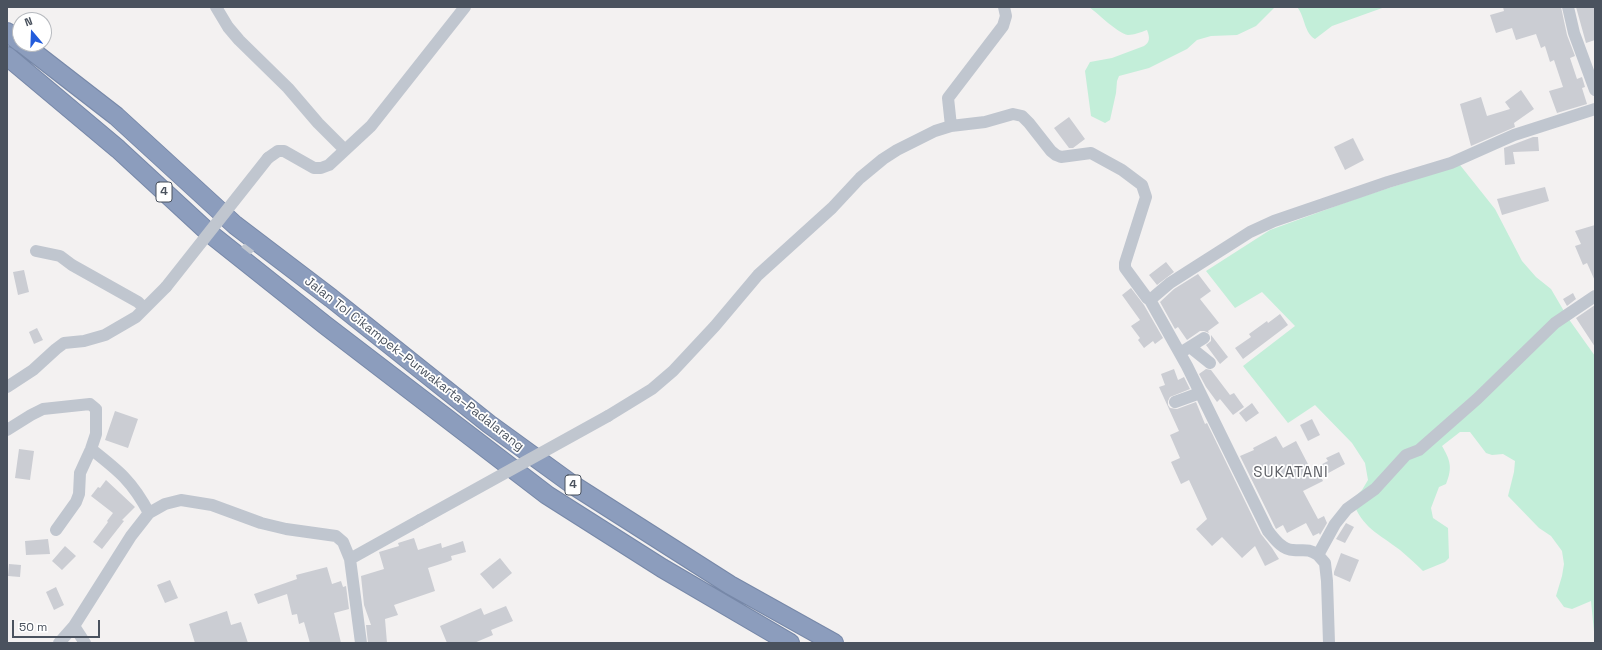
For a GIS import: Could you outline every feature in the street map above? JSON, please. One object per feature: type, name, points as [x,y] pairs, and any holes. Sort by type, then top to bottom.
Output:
[{"type":"highway","name":"Jalan Tol Cikampek–Purwakarta–Padalarang","points":[[33,52],[116,116],[235,225],[483,419],[573,486],[730,585],[834,643]]},
{"type":"highway","name":"Jalan Tol Cikampek–Purwakarta–Padalarang","points":[[7,56],[118,149],[208,232],[331,330],[546,495],[662,568],[790,643]]},
{"type":"street","points":[[216,7],[228,28],[288,88],[318,123],[345,150]]},
{"type":"street","points":[[7,387],[33,370],[64,343],[84,341],[105,335],[136,317],[166,287],[268,158],[278,151],[284,151],[314,168],[321,168],[330,165],[370,126],[466,7]]},
{"type":"street","points":[[951,126],[948,98],[1003,26],[1006,16],[1004,7]]},
{"type":"street","points":[[1568,7],[1574,33],[1595,90]]},
{"type":"street","points":[[1150,300],[1170,283],[1195,267],[1250,232],[1274,221],[1388,182],[1451,163],[1514,135],[1595,109]]},
{"type":"street","points":[[350,559],[608,416],[652,388],[673,371],[715,326],[758,275],[832,208],[860,178],[883,159],[923,136],[951,126],[985,122],[1006,115],[1018,114],[1029,123],[1051,151],[1056,155],[1061,157],[1091,154],[1122,170],[1142,185],[1146,197],[1125,263],[1126,268],[1131,278],[1146,298],[1150,300],[1185,350],[1200,393],[1268,531],[1280,545],[1292,550],[1305,549],[1318,555],[1325,563],[1329,643]]},
{"type":"street","points":[[239,257],[256,241]]},
{"type":"street","points":[[36,251],[60,256],[72,265],[138,302],[144,308]]},
{"type":"street","points":[[1318,555],[1335,524],[1347,509],[1376,489],[1406,455],[1419,450],[1477,399],[1555,323],[1595,296]]},
{"type":"street","points":[[1185,350],[1204,338]]},
{"type":"street","points":[[1185,350],[1198,354],[1210,363]]},
{"type":"street","points":[[1175,402],[1200,393]]},
{"type":"street","points":[[7,430],[43,409],[90,404],[96,409],[96,434],[80,473],[79,494],[76,502],[56,530]]},
{"type":"street","points":[[91,449],[125,477],[138,492],[149,512]]},
{"type":"street","points":[[59,643],[74,626],[131,536],[149,512],[165,504],[181,500],[212,505],[261,524],[336,536],[343,542],[350,559],[361,643]]},
{"type":"street","points":[[74,626],[85,643]]},
{"type":"green space","points":[[1089,7],[1275,7],[1256,26],[1237,35],[1211,36],[1197,40],[1187,49],[1149,68],[1119,76],[1110,120],[1105,123],[1091,116],[1085,71],[1090,62],[1112,58],[1144,46],[1149,38],[1147,30],[1130,35],[1124,34]]},
{"type":"green space","points":[[1297,7],[1385,7],[1332,26],[1315,39],[1309,33]]},
{"type":"green space","points":[[1460,165],[1495,209],[1522,261],[1536,277],[1551,289],[1568,318],[1595,356],[1595,642],[1591,601],[1572,609],[1564,607],[1556,596],[1564,564],[1562,551],[1551,536],[1539,528],[1508,496],[1515,461],[1503,454],[1492,455],[1486,453],[1470,432],[1460,432],[1442,446],[1449,460],[1450,468],[1446,484],[1439,487],[1431,508],[1433,518],[1448,528],[1449,558],[1445,562],[1423,571],[1400,550],[1372,530],[1356,510],[1352,500],[1362,490],[1368,480],[1365,463],[1352,443],[1315,405],[1288,423],[1243,366],[1295,326],[1262,292],[1235,308],[1206,271],[1270,230],[1358,198]]},
{"type":"building","points":[[1503,7],[1561,7],[1567,35],[1575,56],[1570,58],[1577,79],[1582,77],[1585,87],[1582,88],[1587,104],[1557,113],[1549,91],[1563,87],[1554,60],[1550,62],[1545,46],[1541,48],[1536,34],[1516,40],[1512,28],[1496,33],[1490,15],[1504,11]]},
{"type":"building","points":[[1576,7],[1595,7],[1595,40],[1586,43]]},
{"type":"building","points":[[1521,90],[1534,109],[1514,123],[1515,127],[1471,146],[1460,104],[1481,97],[1487,116],[1510,109],[1505,102]]},
{"type":"building","points":[[1069,117],[1085,139],[1073,148],[1069,148],[1054,128]]},
{"type":"building","points":[[1533,137],[1538,137],[1539,151],[1513,152],[1515,164],[1505,165],[1504,148]]},
{"type":"building","points":[[1353,138],[1364,160],[1345,170],[1334,147]]},
{"type":"building","points":[[1545,187],[1549,201],[1502,215],[1497,199]]},
{"type":"building","points":[[1595,225],[1595,281],[1587,263],[1583,265],[1575,246],[1581,244],[1575,231]]},
{"type":"building","points":[[1166,262],[1174,272],[1157,285],[1149,275]]},
{"type":"building","points":[[24,270],[29,292],[18,295],[13,272]]},
{"type":"building","points":[[1198,274],[1211,291],[1200,299],[1219,323],[1208,331],[1209,333],[1200,331],[1187,340],[1178,327],[1175,329],[1160,302],[1174,289]]},
{"type":"building","points":[[1131,288],[1144,305],[1163,338],[1155,344],[1153,341],[1144,348],[1138,340],[1140,338],[1131,326],[1140,320],[1122,295]]},
{"type":"building","points":[[1573,293],[1576,299],[1567,306],[1563,299]]},
{"type":"building","points":[[1595,305],[1595,347],[1576,318]]},
{"type":"building","points":[[1280,314],[1288,325],[1243,359],[1235,348],[1251,337],[1249,334]]},
{"type":"building","points":[[37,328],[43,340],[34,344],[29,332]]},
{"type":"building","points":[[1211,335],[1228,357],[1220,364],[1206,345],[1211,341]]},
{"type":"building","points":[[1174,369],[1178,380],[1184,377],[1190,389],[1170,397],[1168,405],[1170,408],[1177,409],[1196,402],[1205,424],[1207,423],[1261,534],[1279,559],[1265,566],[1255,546],[1242,558],[1222,537],[1212,546],[1196,529],[1207,519],[1189,480],[1181,484],[1171,462],[1180,458],[1170,435],[1179,431],[1159,387],[1165,385],[1161,374]]},
{"type":"building","points":[[1206,369],[1211,370],[1230,395],[1234,393],[1244,407],[1233,415],[1220,399],[1217,402],[1199,374]]},
{"type":"building","points":[[1252,403],[1259,413],[1246,422],[1239,413]]},
{"type":"building","points":[[115,411],[138,419],[128,448],[105,440]]},
{"type":"building","points":[[1312,419],[1320,435],[1308,441],[1300,425]]},
{"type":"building","points":[[1276,436],[1283,448],[1296,441],[1311,470],[1328,461],[1326,458],[1339,452],[1345,464],[1321,477],[1323,481],[1303,491],[1318,519],[1324,516],[1327,523],[1320,535],[1319,533],[1313,536],[1306,523],[1287,533],[1283,525],[1276,529],[1240,456],[1254,450],[1253,448]]},
{"type":"building","points":[[19,449],[34,451],[30,480],[15,478]]},
{"type":"building","points":[[106,480],[135,507],[122,520],[124,521],[102,549],[93,542],[113,513],[91,496]]},
{"type":"building","points":[[1346,523],[1354,527],[1345,543],[1336,539]]},
{"type":"building","points":[[414,538],[418,550],[441,543],[442,548],[463,541],[466,552],[451,556],[452,560],[428,568],[435,591],[394,605],[398,615],[385,619],[387,643],[368,643],[366,625],[371,625],[364,605],[361,576],[384,569],[379,552],[399,546],[398,543]]},
{"type":"building","points":[[48,539],[50,554],[26,555],[25,541]]},
{"type":"building","points":[[65,546],[76,556],[62,570],[52,561]]},
{"type":"building","points":[[1341,553],[1359,560],[1350,582],[1334,575]]},
{"type":"building","points":[[500,558],[512,573],[493,589],[480,574]]},
{"type":"building","points":[[9,564],[21,565],[20,577],[8,576]]},
{"type":"building","points":[[327,567],[332,584],[341,581],[343,587],[346,586],[349,609],[334,613],[341,643],[310,643],[304,622],[299,624],[297,614],[292,615],[287,594],[258,604],[254,594],[297,579],[296,575]]},
{"type":"building","points":[[170,580],[178,598],[165,603],[157,585]]},
{"type":"building","points":[[56,587],[64,605],[54,610],[46,592]]},
{"type":"building","points":[[506,606],[513,621],[491,630],[493,635],[474,643],[447,643],[440,626],[481,608],[484,615]]},
{"type":"building","points":[[227,611],[231,625],[241,622],[248,643],[195,643],[189,624]]},
{"type":"district","name":"SUKATANI","points":[[1291,473]]}]
